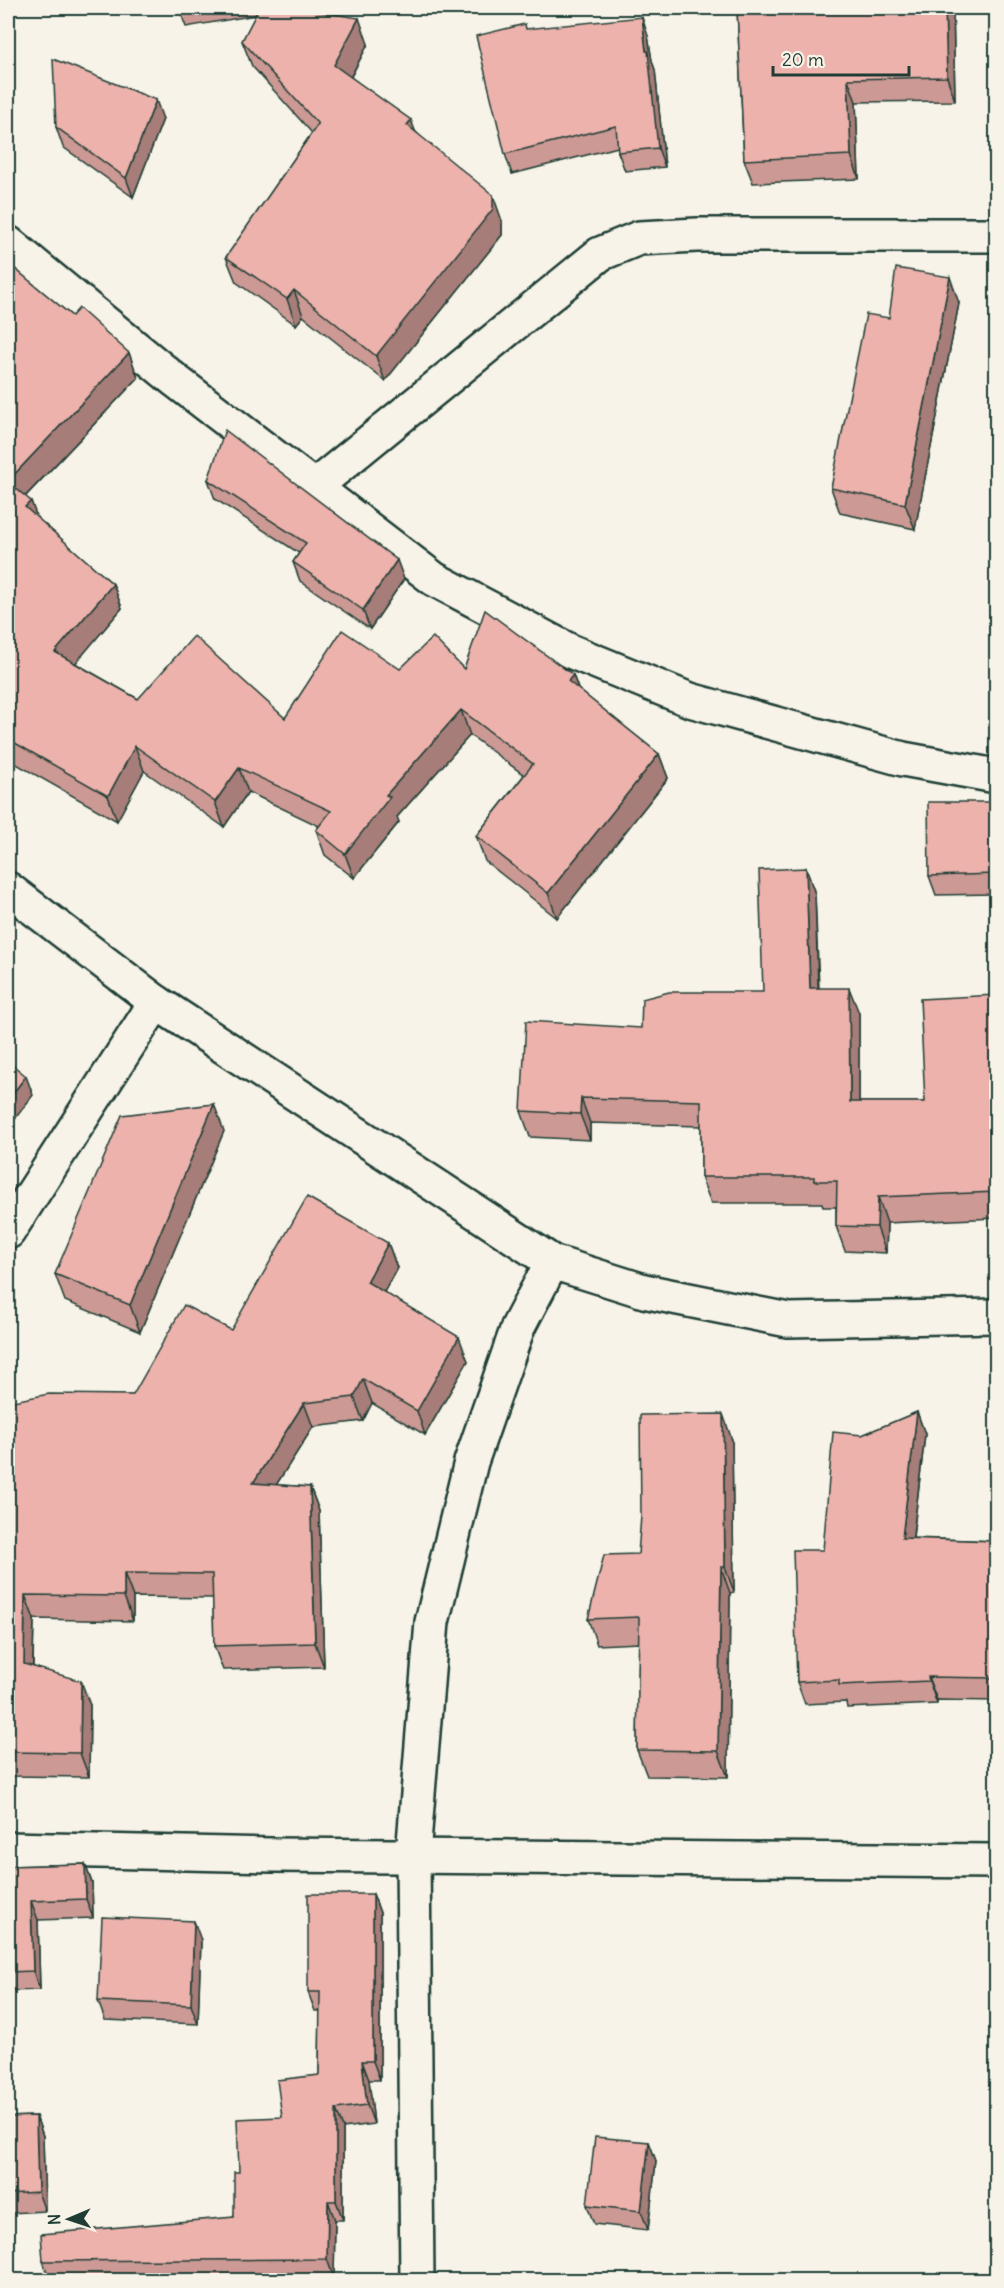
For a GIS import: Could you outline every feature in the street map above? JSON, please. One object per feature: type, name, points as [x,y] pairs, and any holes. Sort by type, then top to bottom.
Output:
[{"type":"street","points":[[314,487],[600,254],[639,238],[697,235],[996,234]]},
{"type":"street","points":[[8,243],[176,381],[434,579],[570,651],[690,700],[903,759],[996,776]]},
{"type":"street","points":[[8,890],[156,1002],[552,1262],[644,1291],[788,1320],[996,1316]]},
{"type":"street","points":[[8,1232],[156,1002]]},
{"type":"street","points":[[417,2280],[413,1855],[432,1622],[471,1462],[518,1327],[552,1262]]},
{"type":"street","points":[[8,1850],[273,1855],[996,1861]]},
{"type":"building","points":[[259,8],[295,8],[359,18],[334,65],[411,120],[407,125],[493,195],[493,209],[376,356],[294,290],[287,299],[226,257],[318,124],[242,41]]},
{"type":"building","points":[[737,8],[945,8],[947,77],[848,79],[851,155],[744,160]]},
{"type":"building","points":[[642,17],[646,51],[648,51],[658,148],[618,152],[616,126],[505,154],[476,36],[525,24],[526,29]]},
{"type":"building","points":[[53,59],[156,100],[126,178],[56,127]]},
{"type":"building","points":[[8,263],[72,316],[79,308],[129,353],[8,481]]},
{"type":"building","points":[[896,268],[950,277],[905,504],[831,488],[866,314],[889,318]]},
{"type":"building","points":[[225,430],[397,560],[363,610],[293,562],[306,543],[208,480]]},
{"type":"building","points":[[8,482],[31,501],[25,507],[113,584],[55,652],[138,699],[194,636],[285,718],[342,630],[400,669],[433,637],[464,669],[485,610],[573,675],[568,681],[659,754],[548,893],[476,836],[533,764],[461,710],[386,795],[390,797],[345,854],[316,830],[331,811],[239,768],[215,802],[135,746],[108,796],[8,739]]},
{"type":"building","points":[[928,802],[996,802],[996,874],[929,876]]},
{"type":"building","points":[[806,868],[810,988],[849,988],[850,1102],[925,1102],[920,999],[996,995],[996,1192],[878,1197],[877,1227],[836,1226],[837,1181],[814,1181],[814,1177],[701,1177],[701,1101],[581,1098],[580,1114],[521,1111],[526,1021],[641,1028],[642,999],[669,992],[763,992],[759,870]]},
{"type":"building","points":[[8,1061],[26,1076],[8,1100]]},
{"type":"building","points":[[214,1104],[130,1305],[55,1274],[122,1115]]},
{"type":"building","points":[[307,1197],[388,1243],[367,1282],[459,1337],[417,1411],[363,1379],[354,1397],[304,1403],[253,1483],[310,1487],[315,1643],[214,1646],[212,1574],[124,1573],[124,1596],[25,1595],[24,1664],[81,1681],[80,1753],[8,1752],[8,1402],[49,1394],[133,1395],[184,1305],[231,1330]]},
{"type":"building","points":[[917,1412],[902,1538],[996,1541],[996,1678],[928,1677],[929,1681],[839,1685],[839,1680],[797,1682],[793,1550],[823,1550],[833,1432],[862,1435]]},
{"type":"building","points":[[723,1414],[725,1567],[721,1567],[718,1751],[637,1750],[639,1617],[588,1619],[604,1555],[638,1554],[641,1516],[640,1415]]},
{"type":"building","points":[[85,1864],[86,1899],[31,1901],[33,1971],[8,1972],[8,1866]]},
{"type":"building","points":[[308,1894],[373,1894],[373,2061],[362,2061],[367,2105],[336,2109],[336,2201],[328,2201],[327,2259],[43,2261],[41,2234],[234,2217],[234,2172],[239,2172],[237,2119],[282,2117],[277,2080],[319,2075],[320,1992],[308,1992]]},
{"type":"building","points":[[102,1917],[194,1921],[191,2005],[98,2001]]},
{"type":"building","points":[[36,2116],[38,2192],[8,2194],[8,2117]]},
{"type":"building","points":[[595,2137],[649,2142],[641,2211],[587,2205]]}]
